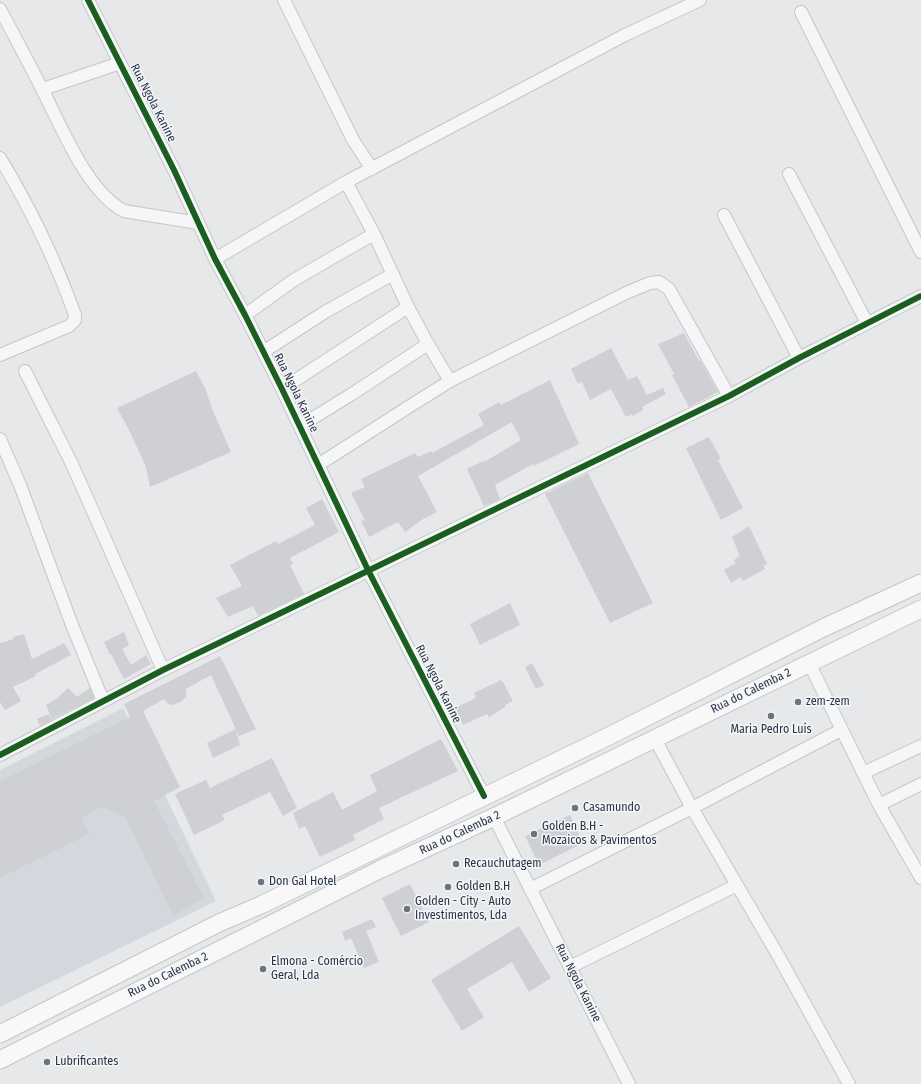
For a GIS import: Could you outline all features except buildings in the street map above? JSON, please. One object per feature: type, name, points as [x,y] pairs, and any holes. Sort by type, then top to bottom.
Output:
[{"type":"main road","name":"Rua do Calemba 2","points":[[0,1034],[219,923],[261,905],[609,736],[823,628],[921,583]]},
{"type":"main road","name":"Rua do Calemba 2","points":[[0,1060],[286,916],[494,817],[921,609]]},
{"type":"street","name":"Rua Ngola Kanine","points":[[88,0],[174,170],[215,259],[245,314],[282,389],[368,570],[484,796]]},
{"type":"street","points":[[284,0],[353,140],[372,169]]},
{"type":"street","points":[[215,259],[346,182],[625,35],[700,0]]},
{"type":"street","points":[[0,9],[83,168],[101,194],[124,211],[198,223]]},
{"type":"street","points":[[801,12],[921,252]]},
{"type":"street","points":[[42,89],[120,63]]},
{"type":"street","points":[[0,158],[36,221],[64,284],[75,315],[75,320],[69,326],[0,355]]},
{"type":"street","points":[[789,174],[867,323]]},
{"type":"street","points":[[346,182],[374,234],[408,307],[450,381]]},
{"type":"street","points":[[724,215],[799,358]]},
{"type":"street","points":[[245,314],[294,280],[374,234]]},
{"type":"street","points":[[263,352],[325,312],[393,274]]},
{"type":"street","points":[[318,465],[450,381],[626,293],[650,283],[659,282],[669,289],[729,396]]},
{"type":"street","points":[[0,755],[163,670],[729,396],[799,358],[921,296]]},
{"type":"street","points":[[282,389],[408,307]]},
{"type":"street","points":[[300,426],[428,344]]},
{"type":"street","points":[[25,370],[72,464],[163,670]]},
{"type":"street","points":[[0,439],[20,485],[72,625],[103,701]]},
{"type":"street","points":[[809,663],[879,805],[921,878]]},
{"type":"street","points":[[530,889],[692,808],[842,730]]},
{"type":"street","points":[[655,739],[692,808],[779,957],[849,1084]]},
{"type":"street","points":[[863,774],[921,746]]},
{"type":"street","points":[[879,805],[921,784]]},
{"type":"street","name":"Rua Ngola Kanine","points":[[494,817],[629,1084]]},
{"type":"street","points":[[570,967],[737,884]]},
{"type":"shaded area","points":[[123,708],[216,901],[0,1007],[0,770]]},
{"type":"cycle path","points":[[88,0],[174,170],[215,259],[282,389],[368,570],[484,796]]},
{"type":"cycle path","points":[[0,755],[163,670],[729,396],[799,358],[921,296]]},
{"type":"place","name":"zem-zem","points":[[798,702]]},
{"type":"place","name":"Maria Pedro Luís","points":[[771,716]]},
{"type":"place","name":"Casamundo","points":[[575,808]]},
{"type":"place","name":"Golden B.H - Mozaicos & Pavimentos","points":[[534,834]]},
{"type":"place","name":"Recauchutagem","points":[[456,864]]},
{"type":"place","name":"Don Gal Hotel","points":[[261,882]]},
{"type":"place","name":"Golden B.H","points":[[448,887]]},
{"type":"place","name":"Golden - City - Auto Investimentos, Lda","points":[[407,909]]},
{"type":"place","name":"Elmona - Comércio Geral, Lda","points":[[263,969]]},
{"type":"place","name":"Lubrificantes","points":[[47,1062]]}]
